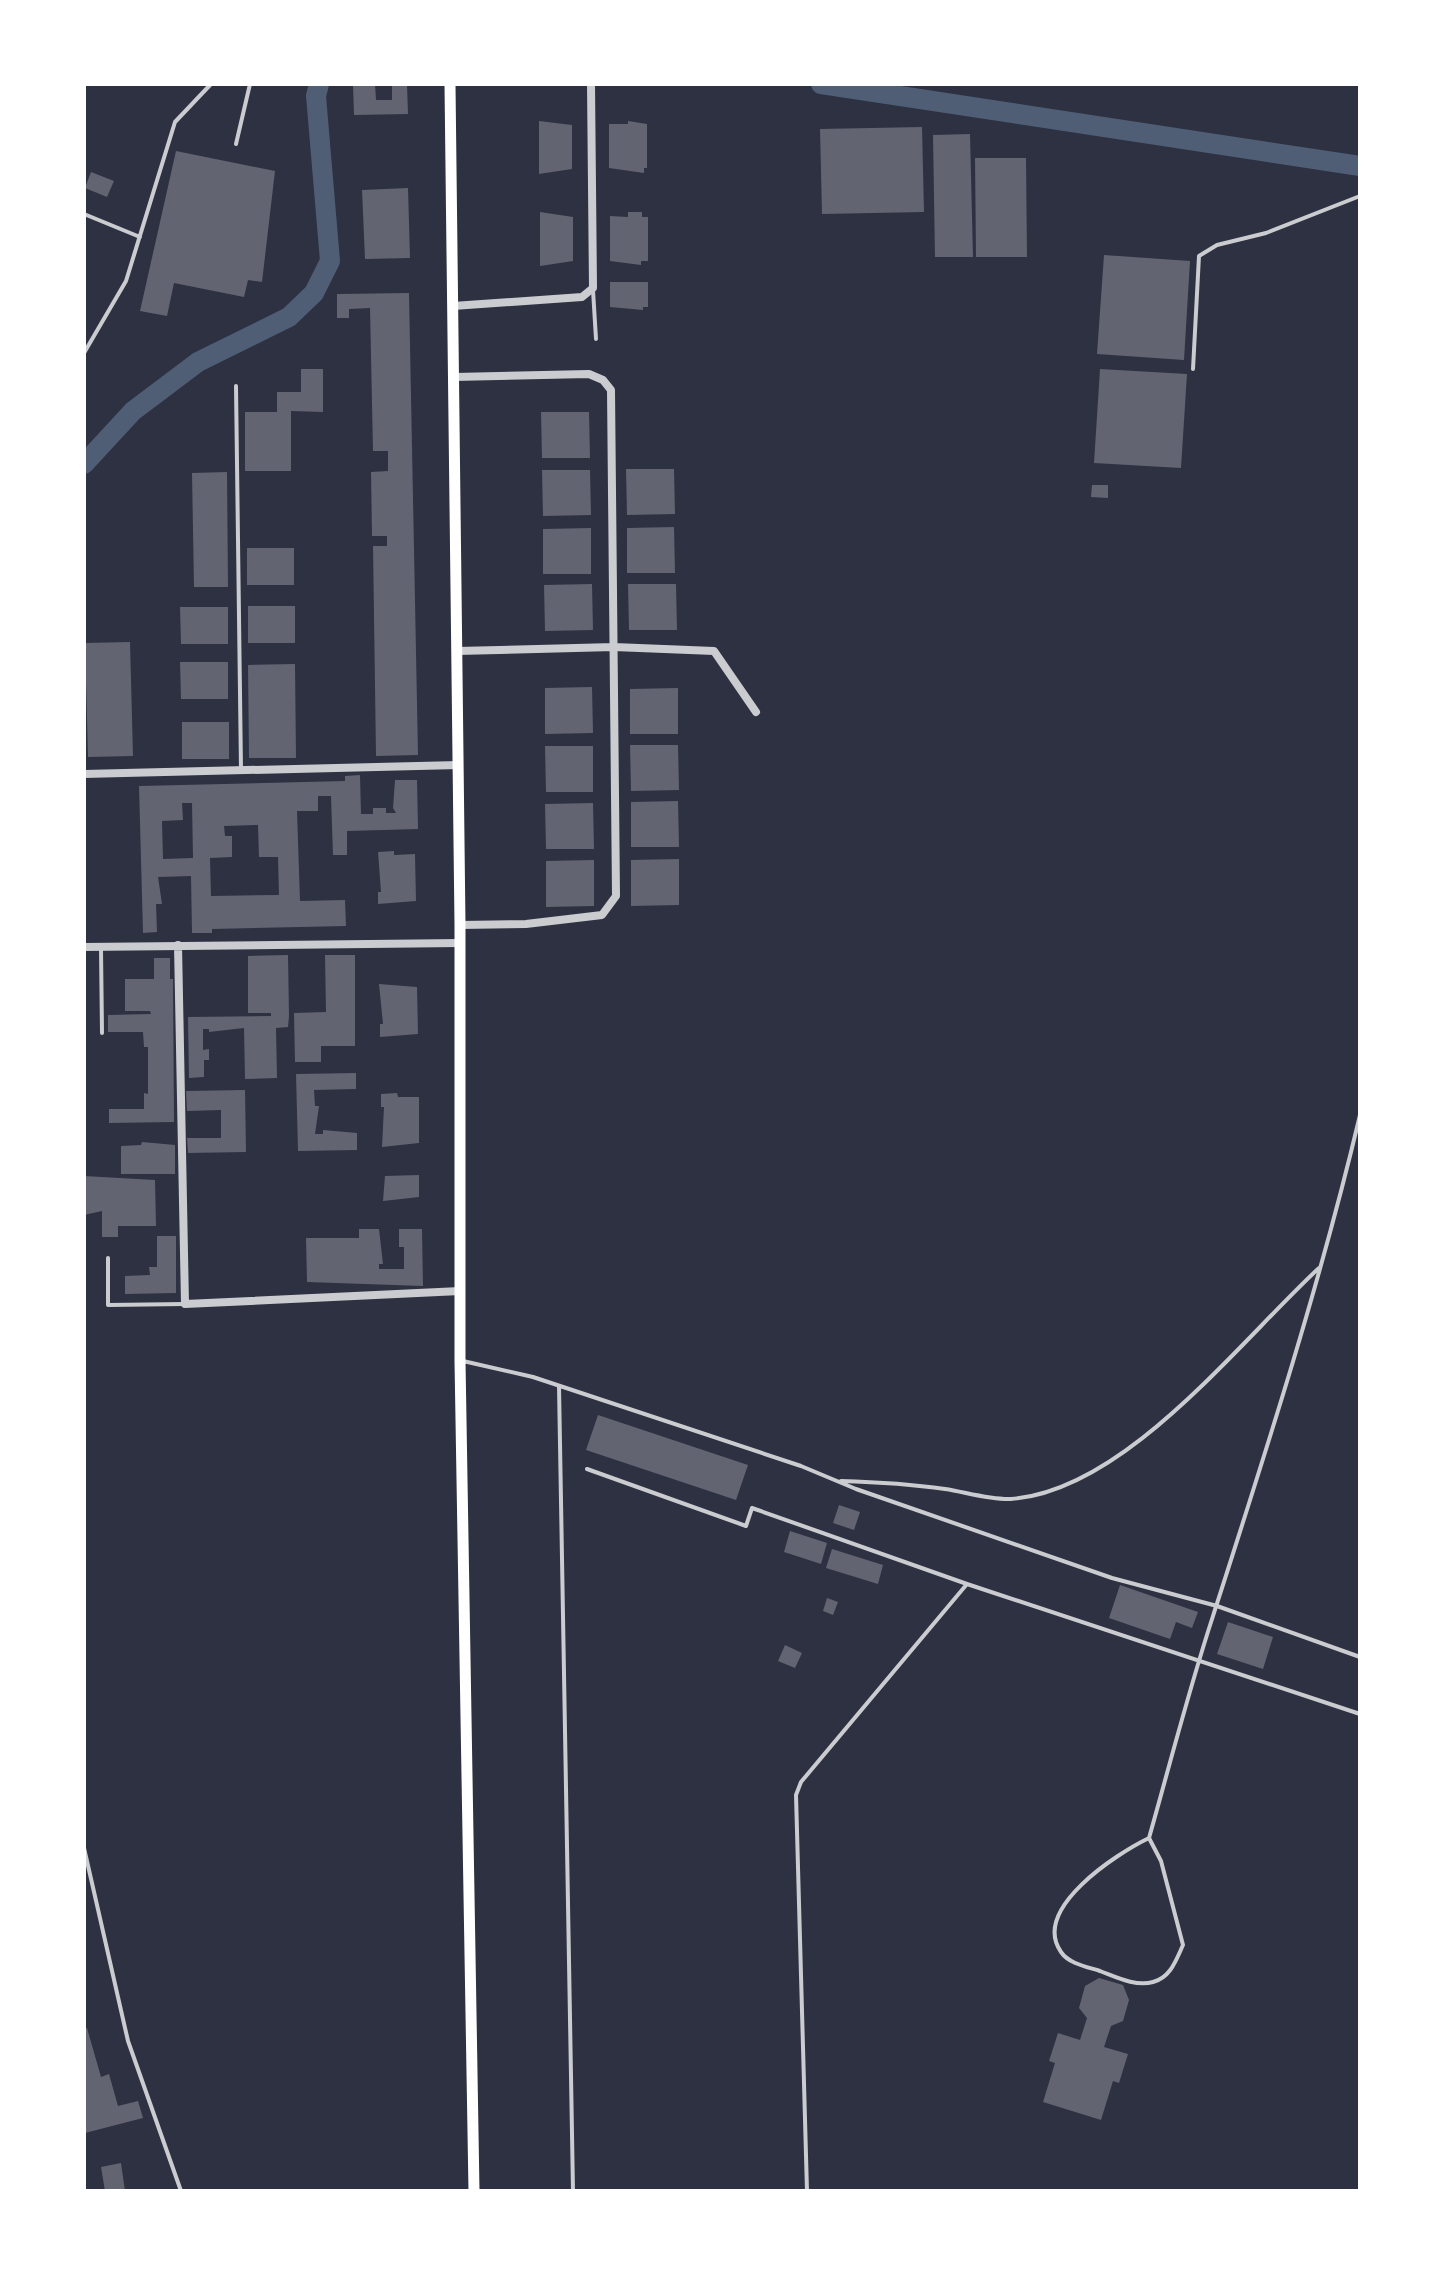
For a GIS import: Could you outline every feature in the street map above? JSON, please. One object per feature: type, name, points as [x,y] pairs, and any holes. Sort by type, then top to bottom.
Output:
[{"type":"main road","points":[[450,84],[459,765],[460,1361],[474,2191]]},
{"type":"street","points":[[453,306],[582,297],[593,288],[591,84]]},
{"type":"street","points":[[454,377],[589,374],[603,380],[611,390],[614,647],[616,896],[602,915],[526,924],[460,925]]},
{"type":"street","points":[[457,651],[614,647],[714,651],[756,712]]},
{"type":"street","points":[[84,774],[459,765]]},
{"type":"street","points":[[84,947],[460,943]]},
{"type":"street","points":[[178,945],[185,1304],[460,1291]]},
{"type":"lane","points":[[84,353],[126,281],[175,122],[211,84]]},
{"type":"lane","points":[[236,144],[250,84]]},
{"type":"lane","points":[[1193,369],[1199,256],[1217,245],[1266,233],[1360,196]]},
{"type":"lane","points":[[84,214],[140,237]]},
{"type":"lane","points":[[593,288],[596,339]]},
{"type":"lane","points":[[236,386],[241,770]]},
{"type":"lane","points":[[101,947],[102,1033]]},
{"type":"lane","points":[[1149,1838],[1123,1850],[1062,1904],[1054,1930],[1062,1953],[1075,1963],[1133,1983],[1153,1982],[1171,1971],[1183,1945],[1161,1861],[1149,1838],[1320,1266],[1360,1115]]},
{"type":"lane","points":[[108,1258],[108,1305],[185,1304]]},
{"type":"lane","points":[[837,1481],[898,1482],[1010,1499],[1063,1488],[1115,1459],[1184,1402],[1320,1266]]},
{"type":"lane","points":[[460,1361],[559,1386],[1112,1578],[1217,1606],[1360,1657]]},
{"type":"lane","points":[[559,1386],[573,2191]]},
{"type":"lane","points":[[587,1469],[746,1526],[752,1508],[1200,1663],[1360,1714]]},
{"type":"lane","points":[[807,2191],[796,1795],[801,1782],[967,1584]]},
{"type":"lane","points":[[84,1848],[128,2041],[181,2191]]},
{"type":"building","points":[[353,84],[375,84],[376,100],[392,100],[392,84],[407,84],[408,114],[354,115]]},
{"type":"building","points":[[539,121],[572,125],[572,169],[539,174]]},
{"type":"building","points":[[628,121],[647,124],[647,168],[644,168],[644,173],[609,168],[609,124],[628,124]]},
{"type":"building","points":[[922,127],[924,212],[822,214],[820,129]]},
{"type":"building","points":[[970,134],[973,257],[935,257],[933,135]]},
{"type":"building","points":[[176,151],[275,171],[262,282],[248,280],[244,297],[174,283],[167,316],[140,311]]},
{"type":"building","points":[[975,158],[1026,158],[1027,257],[976,257]]},
{"type":"building","points":[[91,172],[114,181],[107,197],[85,188]]},
{"type":"building","points":[[408,188],[410,258],[365,259],[362,190]]},
{"type":"building","points":[[540,212],[573,217],[573,261],[540,266]]},
{"type":"building","points":[[628,212],[642,212],[642,217],[648,217],[648,261],[641,261],[641,265],[610,261],[610,216],[628,217]]},
{"type":"building","points":[[1104,255],[1190,261],[1184,360],[1097,354]]},
{"type":"building","points":[[610,282],[648,282],[648,307],[643,307],[643,310],[610,307]]},
{"type":"building","points":[[409,293],[418,755],[376,756],[373,546],[387,546],[387,536],[372,536],[371,472],[388,471],[388,451],[373,451],[370,308],[349,309],[349,318],[337,318],[337,294]]},
{"type":"building","points":[[301,369],[323,369],[323,412],[291,411],[291,471],[245,471],[245,412],[277,412],[277,392],[301,392]]},
{"type":"building","points":[[1100,369],[1187,374],[1181,468],[1094,463]]},
{"type":"building","points":[[541,412],[589,412],[590,458],[542,458]]},
{"type":"building","points":[[626,469],[674,469],[675,514],[627,515]]},
{"type":"building","points":[[542,470],[590,470],[591,515],[543,516]]},
{"type":"building","points":[[227,472],[228,587],[194,587],[192,473]]},
{"type":"building","points":[[1092,485],[1108,485],[1108,498],[1091,497]]},
{"type":"building","points":[[674,527],[675,573],[627,573],[627,528]]},
{"type":"building","points":[[591,528],[591,574],[543,574],[543,529]]},
{"type":"building","points":[[247,548],[294,548],[294,585],[247,585]]},
{"type":"building","points":[[592,584],[593,630],[545,631],[544,585]]},
{"type":"building","points":[[628,584],[676,584],[677,630],[629,630]]},
{"type":"building","points":[[248,606],[295,606],[295,643],[248,643]]},
{"type":"building","points":[[180,607],[228,607],[228,644],[181,644]]},
{"type":"building","points":[[130,642],[133,756],[88,757],[85,643]]},
{"type":"building","points":[[180,662],[228,662],[228,699],[181,699]]},
{"type":"building","points":[[295,664],[296,758],[249,758],[248,665]]},
{"type":"building","points":[[592,687],[593,733],[545,734],[545,688]]},
{"type":"building","points":[[678,688],[678,734],[630,734],[630,689]]},
{"type":"building","points":[[182,722],[229,722],[229,759],[182,759]]},
{"type":"building","points":[[630,745],[678,745],[679,790],[631,791]]},
{"type":"building","points":[[545,746],[593,746],[593,792],[546,792]]},
{"type":"building","points":[[360,775],[361,814],[373,814],[373,808],[386,808],[386,813],[396,813],[393,808],[395,780],[417,780],[418,829],[347,831],[347,855],[333,855],[331,796],[318,796],[318,811],[297,811],[300,901],[345,900],[346,926],[212,929],[212,933],[192,933],[191,876],[158,877],[162,904],[156,904],[157,932],[143,933],[139,786],[345,781],[345,776]],"holes":[[[182,803],[192,803],[193,858],[163,859],[162,821],[183,820]],[[258,825],[259,857],[278,857],[279,895],[211,896],[210,858],[232,857],[232,836],[225,836],[224,826]]]},
{"type":"building","points":[[678,801],[679,847],[631,847],[631,802]]},
{"type":"building","points":[[593,803],[594,849],[546,849],[545,804]]},
{"type":"building","points":[[394,851],[394,855],[415,854],[416,901],[378,904],[378,892],[381,892],[378,852]]},
{"type":"building","points":[[679,859],[679,905],[631,906],[631,860]]},
{"type":"building","points":[[594,860],[594,906],[546,907],[546,861]]},
{"type":"building","points":[[288,955],[289,1016],[288,1027],[276,1028],[277,1078],[245,1079],[244,1028],[209,1032],[209,1029],[203,1029],[203,1050],[209,1049],[209,1060],[204,1060],[204,1077],[189,1078],[188,1017],[271,1016],[271,1013],[248,1013],[248,956]]},
{"type":"building","points":[[325,955],[355,955],[355,1046],[321,1046],[321,1062],[295,1062],[294,1013],[326,1012]]},
{"type":"building","points":[[154,958],[170,958],[170,979],[173,979],[174,1122],[109,1123],[109,1109],[144,1109],[144,1093],[148,1094],[148,1047],[144,1047],[143,1032],[108,1032],[108,1015],[151,1014],[150,1011],[125,1011],[125,979],[154,979]]},
{"type":"building","points":[[379,984],[417,987],[418,1034],[380,1037],[380,1024],[383,1024]]},
{"type":"building","points":[[356,1073],[356,1089],[314,1090],[315,1106],[319,1106],[315,1134],[323,1134],[323,1130],[357,1133],[357,1150],[298,1151],[296,1074]]},
{"type":"building","points":[[245,1090],[246,1152],[188,1153],[187,1138],[221,1138],[221,1110],[187,1111],[186,1091]]},
{"type":"building","points":[[397,1093],[398,1097],[419,1097],[419,1143],[382,1147],[384,1107],[381,1107],[381,1094]]},
{"type":"building","points":[[142,1142],[175,1145],[175,1174],[121,1174],[121,1146],[141,1145]]},
{"type":"building","points":[[419,1175],[419,1197],[383,1201],[385,1176]]},
{"type":"building","points":[[84,1176],[155,1180],[156,1226],[118,1226],[118,1237],[102,1237],[102,1211],[84,1215]]},
{"type":"building","points":[[359,1229],[379,1229],[383,1264],[379,1264],[379,1269],[404,1269],[404,1247],[399,1247],[399,1229],[422,1229],[423,1286],[307,1282],[306,1238],[359,1238]]},
{"type":"building","points":[[157,1236],[176,1236],[176,1293],[125,1294],[125,1276],[150,1275],[149,1267],[157,1267]]},
{"type":"building","points":[[598,1415],[748,1465],[736,1500],[586,1450]]},
{"type":"building","points":[[839,1505],[860,1512],[854,1530],[833,1523]]},
{"type":"building","points":[[790,1531],[827,1543],[821,1564],[784,1552]]},
{"type":"building","points":[[832,1549],[883,1565],[878,1584],[826,1568]]},
{"type":"building","points":[[1120,1585],[1198,1612],[1192,1628],[1176,1622],[1170,1639],[1109,1618]]},
{"type":"building","points":[[827,1598],[838,1602],[833,1615],[823,1611]]},
{"type":"building","points":[[1228,1622],[1273,1637],[1263,1669],[1217,1654]]},
{"type":"building","points":[[785,1645],[802,1653],[795,1668],[778,1661]]},
{"type":"building","points":[[1099,1978],[1123,1985],[1129,2000],[1123,2021],[1111,2026],[1104,2047],[1128,2054],[1119,2083],[1113,2081],[1101,2120],[1043,2102],[1055,2063],[1049,2061],[1058,2033],[1080,2040],[1087,2018],[1079,2008],[1085,1986]]},
{"type":"building","points":[[87,2028],[101,2077],[109,2074],[118,2106],[138,2101],[143,2118],[85,2133],[84,2029]]},
{"type":"building","points":[[121,2163],[125,2191],[105,2191],[101,2167]]},
{"type":"waterway","points":[[84,464],[133,411],[198,362],[289,317],[314,293],[330,261],[316,96],[319,84]]},
{"type":"waterway","points":[[821,84],[1360,166]]}]
